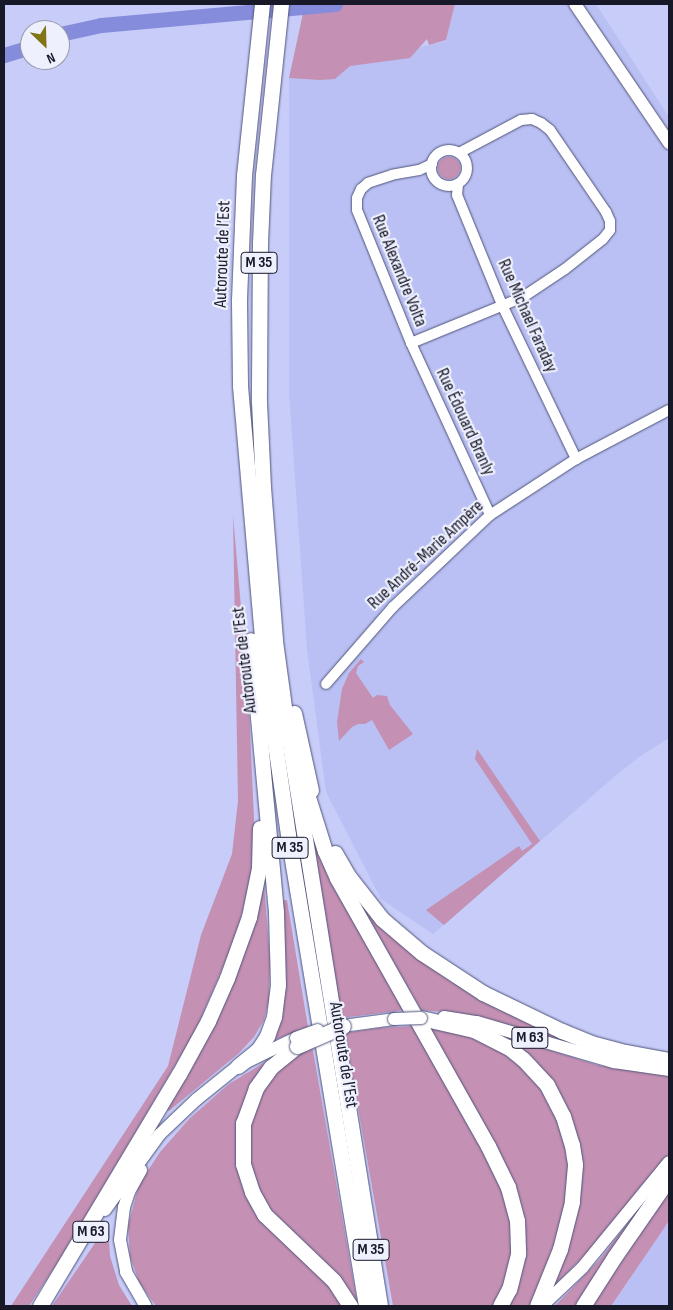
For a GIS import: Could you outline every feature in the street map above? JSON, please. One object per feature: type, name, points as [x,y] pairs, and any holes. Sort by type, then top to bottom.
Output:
[{"type":"highway","name":"Autoroute de l’Est","points":[[262,4],[244,175],[239,302],[240,386],[265,673],[288,835],[366,1306]]},
{"type":"highway","name":"Autoroute de l’Est","points":[[280,4],[264,174],[259,309],[259,402],[270,577],[276,641],[294,777],[380,1306]]},
{"type":"highway","points":[[238,1066],[258,1050],[267,1036],[274,1017],[278,985],[275,904],[249,621],[240,386]]},
{"type":"highway","points":[[270,577],[284,640],[303,782],[325,851],[350,902],[488,1146],[508,1187],[517,1220],[518,1254],[509,1289],[500,1306]]},
{"type":"highway","points":[[294,713],[307,780],[334,853],[349,877],[382,919],[444,968],[483,993],[591,1043],[625,1052],[669,1060]]},
{"type":"highway","points":[[41,1306],[179,1074],[208,1021],[227,978],[249,916],[258,868],[260,744]]},
{"type":"highway","points":[[421,1018],[446,1020],[490,1037],[523,1059],[551,1092],[568,1131],[575,1165],[572,1202],[560,1249],[536,1306]]},
{"type":"highway","points":[[343,1026],[297,1042],[279,1059],[256,1088],[243,1124],[243,1164],[252,1192],[265,1215],[334,1281],[350,1306]]},
{"type":"highway","points":[[583,1306],[614,1256],[669,1178]]},
{"type":"main road","points":[[578,9],[669,143]]},
{"type":"main road","points":[[343,1026],[394,1019],[421,1018]]},
{"type":"main road","name":"M 63","points":[[446,1020],[477,1022],[614,1062],[669,1070]]},
{"type":"main road","name":"M 63","points":[[41,1306],[140,1159],[159,1135],[238,1066],[297,1042]]},
{"type":"main road","points":[[146,1306],[126,1272],[120,1240],[120,1223],[129,1192],[137,1176],[186,1110]]},
{"type":"main road","points":[[542,1306],[566,1286],[669,1162]]},
{"type":"street","name":"Rue Alexandre Volta","points":[[432,164],[419,170],[392,175],[368,184],[361,189],[357,198],[357,210],[411,343],[503,307],[565,269],[596,245],[610,230],[610,221],[550,130],[541,123],[532,119],[521,120],[459,153]]},
{"type":"street","points":[[419,170],[433,176],[439,183],[455,188],[465,178],[467,162],[473,147]]},
{"type":"street","points":[[433,176],[432,164],[442,152],[452,150],[459,153],[467,162]]},
{"type":"street","name":"Rue Michael Faraday","points":[[455,188],[503,307],[576,459]]},
{"type":"street","name":"Rue Édouard Branly","points":[[411,343],[490,515]]},
{"type":"street","name":"Rue André-Marie Ampère","points":[[326,684],[393,607],[490,515],[576,459],[669,410]]},
{"type":"shaded area","points":[[305,4],[455,4],[446,40],[429,45],[427,39],[410,58],[350,66],[335,79],[320,80],[289,78]]},
{"type":"shaded area","points":[[455,4],[596,4],[669,117],[669,738],[639,757],[614,777],[433,934],[381,899],[326,792],[307,649],[289,392],[289,78],[446,41]]},
{"type":"shaded area","points":[[449,157],[457,160],[460,168],[457,176],[449,179],[441,176],[438,168],[441,160]]},
{"type":"shaded area","points":[[233,515],[248,688],[255,840],[253,867],[237,934],[196,1030],[66,1250],[29,1306],[11,1306],[168,1066],[201,935],[232,854],[238,801]]},
{"type":"shaded area","points":[[361,659],[364,662],[358,666],[356,673],[373,698],[377,695],[387,696],[390,705],[413,734],[389,750],[372,720],[352,727],[339,741],[337,722],[342,689],[349,673]]},
{"type":"shaded area","points":[[477,749],[540,841],[444,925],[426,910],[519,846],[522,851],[532,844],[475,759]]},
{"type":"shaded area","points":[[313,836],[404,1010],[341,1018]]},
{"type":"shaded area","points":[[263,871],[270,959],[269,1000],[264,1020],[254,1037],[239,1053],[169,1111],[165,1109]]},
{"type":"shaded area","points":[[355,895],[429,965],[606,1053],[465,1014],[421,1010]]},
{"type":"shaded area","points":[[287,900],[308,1027],[275,1040],[281,901]]},
{"type":"shaded area","points":[[414,1026],[493,1167],[511,1217],[511,1264],[494,1306],[393,1306],[345,1033],[378,1028]]},
{"type":"shaded area","points":[[429,1027],[463,1034],[513,1057],[541,1084],[567,1135],[571,1197],[533,1303],[530,1306],[509,1306],[519,1285],[526,1251],[523,1210],[517,1190],[483,1122]]},
{"type":"shaded area","points":[[508,1037],[597,1065],[669,1076],[669,1154],[585,1255],[550,1290],[567,1253],[579,1201],[553,1084],[535,1060],[506,1040]]},
{"type":"shaded area","points":[[312,1045],[357,1302],[354,1303],[267,1210],[247,1159],[251,1111],[276,1067]]},
{"type":"shaded area","points":[[265,1062],[255,1079],[239,1170],[344,1306],[156,1306],[139,1282],[130,1256],[128,1226],[139,1184],[160,1152],[190,1118],[229,1084]]},
{"type":"shaded area","points":[[656,1187],[576,1306],[555,1306],[600,1259]]},
{"type":"shaded area","points":[[669,1191],[669,1220],[665,1227],[611,1306],[592,1306]]},
{"type":"shaded area","points":[[669,1220],[669,1306],[611,1306],[665,1227]]},
{"type":"shaded area","points":[[108,1224],[110,1256],[119,1285],[132,1306],[52,1306]]},
{"type":"waterway","points":[[70,32],[101,25],[335,4]]},
{"type":"waterway","points":[[4,55],[20,50]]}]
